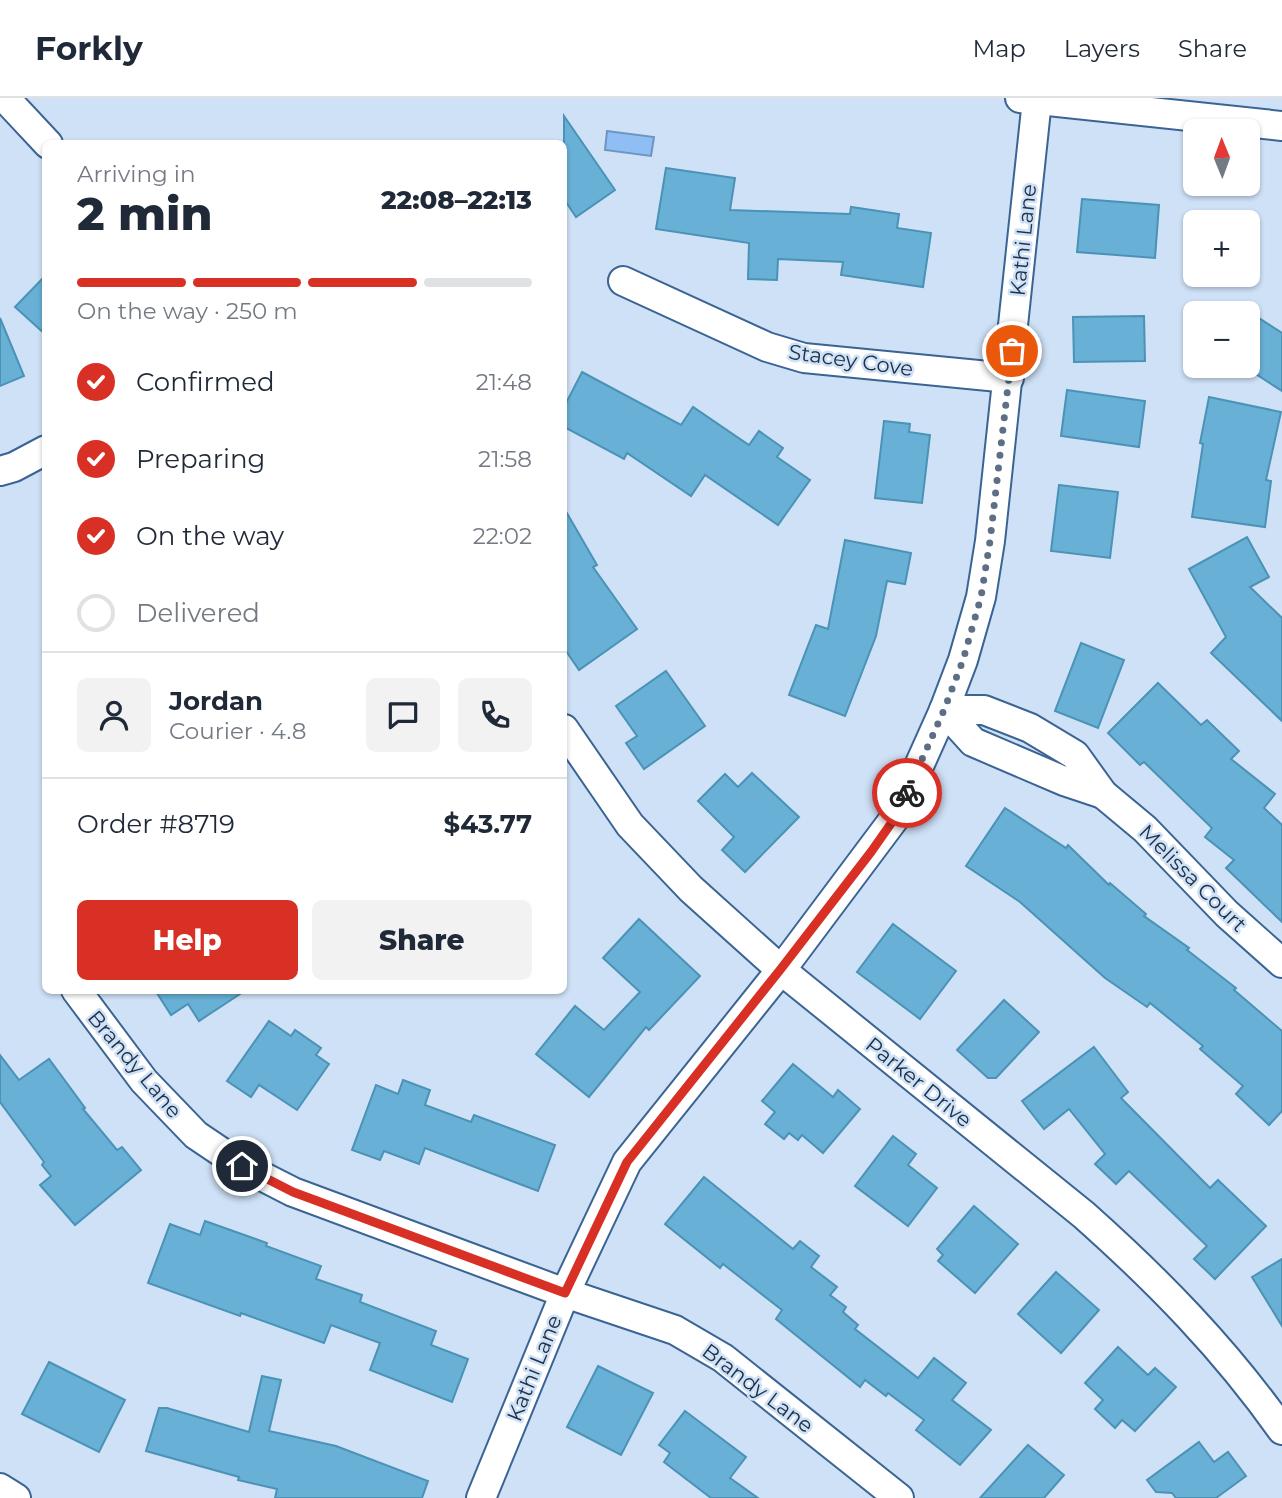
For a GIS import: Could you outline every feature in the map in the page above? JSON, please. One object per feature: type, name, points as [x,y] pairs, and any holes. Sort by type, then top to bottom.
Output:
[{"type":"street","points":[[5,98],[44,140]]},
{"type":"street","points":[[1027,99],[1282,126]]},
{"type":"street","name":"Kathi Lane","points":[[481,1498],[565,1293],[627,1162],[780,970],[897,815],[944,710],[963,660],[981,597],[990,541],[1009,378],[1027,99]]},
{"type":"street","name":"Stacey Cove","points":[[623,281],[767,347],[804,358],[1009,378]]},
{"type":"street","points":[[0,471],[42,452]]},
{"type":"street","name":"Melissa Court","points":[[944,710],[984,710],[1030,728],[1075,755],[1103,794],[1145,829],[1227,914],[1282,963]]},
{"type":"street","name":"Parker Drive","points":[[567,733],[630,825],[691,889],[780,970],[1084,1215],[1123,1250],[1198,1324],[1251,1387],[1282,1430]]},
{"type":"street","name":"Brandy Lane","points":[[79,994],[153,1090],[195,1135],[242,1166],[293,1192],[565,1293],[675,1330],[723,1358],[899,1498]]},
{"type":"street","points":[[0,1488],[16,1498]]},
{"type":"water","points":[[607,131],[654,137],[651,156],[605,150]]},
{"type":"building","points":[[564,116],[615,190],[576,217],[567,204],[567,140],[564,140]]},
{"type":"building","points":[[666,168],[735,178],[730,210],[850,214],[851,207],[899,214],[897,228],[931,233],[923,287],[841,275],[843,262],[778,259],[777,280],[748,279],[749,243],[656,229]]},
{"type":"building","points":[[1082,199],[1159,205],[1155,258],[1077,252]]},
{"type":"building","points":[[42,279],[42,331],[15,307]]},
{"type":"building","points":[[1144,316],[1145,361],[1074,362],[1073,317]]},
{"type":"building","points":[[0,318],[24,376],[0,386]]},
{"type":"building","points":[[1260,319],[1282,333],[1282,391],[1260,377]]},
{"type":"building","points":[[582,372],[681,425],[693,407],[749,445],[759,431],[783,448],[777,457],[810,480],[778,525],[705,475],[691,496],[627,453],[624,459],[567,429],[567,401]]},
{"type":"building","points":[[1067,390],[1145,401],[1139,447],[1061,436]]},
{"type":"building","points":[[1209,397],[1281,412],[1266,480],[1271,481],[1265,527],[1192,517],[1203,444],[1200,443]]},
{"type":"building","points":[[884,421],[910,424],[909,432],[930,435],[922,503],[875,498]]},
{"type":"building","points":[[1059,485],[1118,492],[1110,558],[1051,551]]},
{"type":"building","points":[[567,513],[597,565],[593,567],[637,629],[579,670],[567,652]]},
{"type":"building","points":[[1247,537],[1269,577],[1250,587],[1282,618],[1282,721],[1211,653],[1226,637],[1189,569]]},
{"type":"building","points":[[845,540],[911,553],[905,584],[887,581],[876,636],[845,716],[789,695],[816,625],[828,629]]},
{"type":"building","points":[[1081,643],[1124,660],[1098,728],[1055,711]]},
{"type":"building","points":[[666,671],[705,726],[644,769],[626,743],[637,736],[616,706]]},
{"type":"building","points":[[1158,683],[1201,725],[1207,720],[1239,751],[1231,759],[1275,794],[1264,808],[1282,825],[1282,922],[1226,868],[1234,860],[1205,837],[1212,828],[1144,762],[1140,765],[1108,733]]},
{"type":"building","points":[[752,773],[799,817],[745,872],[722,850],[734,837],[698,801],[725,774],[738,787]]},
{"type":"building","points":[[1005,808],[1066,848],[1068,845],[1109,885],[1110,883],[1146,914],[1144,916],[1189,948],[1187,950],[1236,988],[1234,990],[1282,1031],[1282,1111],[1269,1125],[1236,1094],[1243,1086],[1200,1049],[1203,1046],[1150,1003],[1147,1007],[1105,978],[1020,902],[966,866]]},
{"type":"building","points":[[639,919],[700,976],[649,1030],[646,1027],[589,1097],[536,1054],[575,1006],[604,1030],[640,992],[603,958]]},
{"type":"building","points":[[893,924],[956,971],[920,1019],[857,972]]},
{"type":"building","points":[[158,994],[240,994],[199,1021],[188,1004],[171,1015]]},
{"type":"building","points":[[1004,1000],[1039,1032],[996,1078],[988,1078],[957,1050]]},
{"type":"building","points":[[269,1021],[291,1036],[295,1030],[321,1048],[316,1055],[329,1064],[297,1110],[259,1085],[251,1097],[227,1081]]},
{"type":"building","points":[[1094,1047],[1128,1092],[1121,1098],[1210,1188],[1218,1180],[1266,1226],[1215,1279],[1194,1259],[1207,1246],[1129,1171],[1116,1184],[1095,1164],[1105,1154],[1069,1109],[1044,1129],[1022,1101]]},
{"type":"building","points":[[0,1055],[19,1080],[49,1059],[85,1108],[83,1109],[117,1150],[122,1147],[141,1170],[75,1225],[40,1185],[51,1176],[42,1165],[44,1162],[0,1102]]},
{"type":"building","points":[[793,1064],[833,1097],[838,1090],[860,1109],[823,1153],[802,1135],[798,1140],[789,1133],[784,1139],[765,1124],[775,1112],[762,1101]]},
{"type":"building","points":[[403,1080],[430,1090],[425,1105],[471,1122],[474,1115],[555,1145],[538,1191],[425,1148],[419,1164],[384,1151],[380,1160],[352,1150],[376,1085],[398,1094]]},
{"type":"building","points":[[893,1136],[916,1154],[908,1165],[937,1188],[908,1226],[855,1186]]},
{"type":"building","points":[[704,1177],[793,1249],[800,1241],[819,1256],[811,1267],[837,1287],[830,1295],[846,1307],[843,1312],[858,1325],[855,1329],[918,1378],[934,1358],[966,1383],[952,1400],[991,1430],[960,1465],[916,1430],[924,1420],[888,1393],[886,1396],[865,1380],[860,1387],[776,1319],[782,1310],[723,1264],[720,1268],[665,1224]]},
{"type":"building","points":[[974,1206],[1018,1244],[975,1293],[938,1261],[943,1255],[937,1249]]},
{"type":"building","points":[[205,1221],[321,1266],[316,1279],[362,1295],[360,1302],[436,1331],[431,1345],[468,1359],[452,1402],[370,1370],[380,1343],[331,1325],[324,1343],[148,1283],[170,1224],[200,1235]]},
{"type":"building","points":[[1282,1259],[1282,1326],[1252,1277]]},
{"type":"building","points":[[1056,1272],[1099,1310],[1061,1353],[1018,1314]]},
{"type":"building","points":[[1118,1347],[1148,1375],[1155,1368],[1176,1387],[1135,1431],[1122,1420],[1115,1428],[1095,1409],[1103,1400],[1085,1383]]},
{"type":"building","points":[[49,1362],[125,1400],[99,1452],[22,1414]]},
{"type":"building","points":[[598,1366],[653,1393],[621,1455],[567,1427]]},
{"type":"building","points":[[262,1376],[281,1380],[269,1431],[336,1446],[428,1481],[422,1498],[275,1498],[277,1489],[238,1480],[239,1477],[146,1451],[159,1408],[249,1432]]},
{"type":"building","points":[[685,1411],[746,1457],[730,1478],[758,1498],[711,1498],[664,1462],[670,1453],[659,1445]]},
{"type":"building","points":[[1199,1442],[1214,1462],[1228,1452],[1246,1476],[1216,1498],[1176,1498],[1172,1493],[1156,1492],[1147,1480]]},
{"type":"building","points":[[1028,1445],[1064,1475],[1044,1498],[980,1498]]},
{"type":"way so far","points":[[907,793],[963,660],[981,597],[1012,351]]},
{"type":"route","points":[[242,1166],[293,1192],[565,1293],[627,1162],[871,852],[897,815],[907,793]]}]
